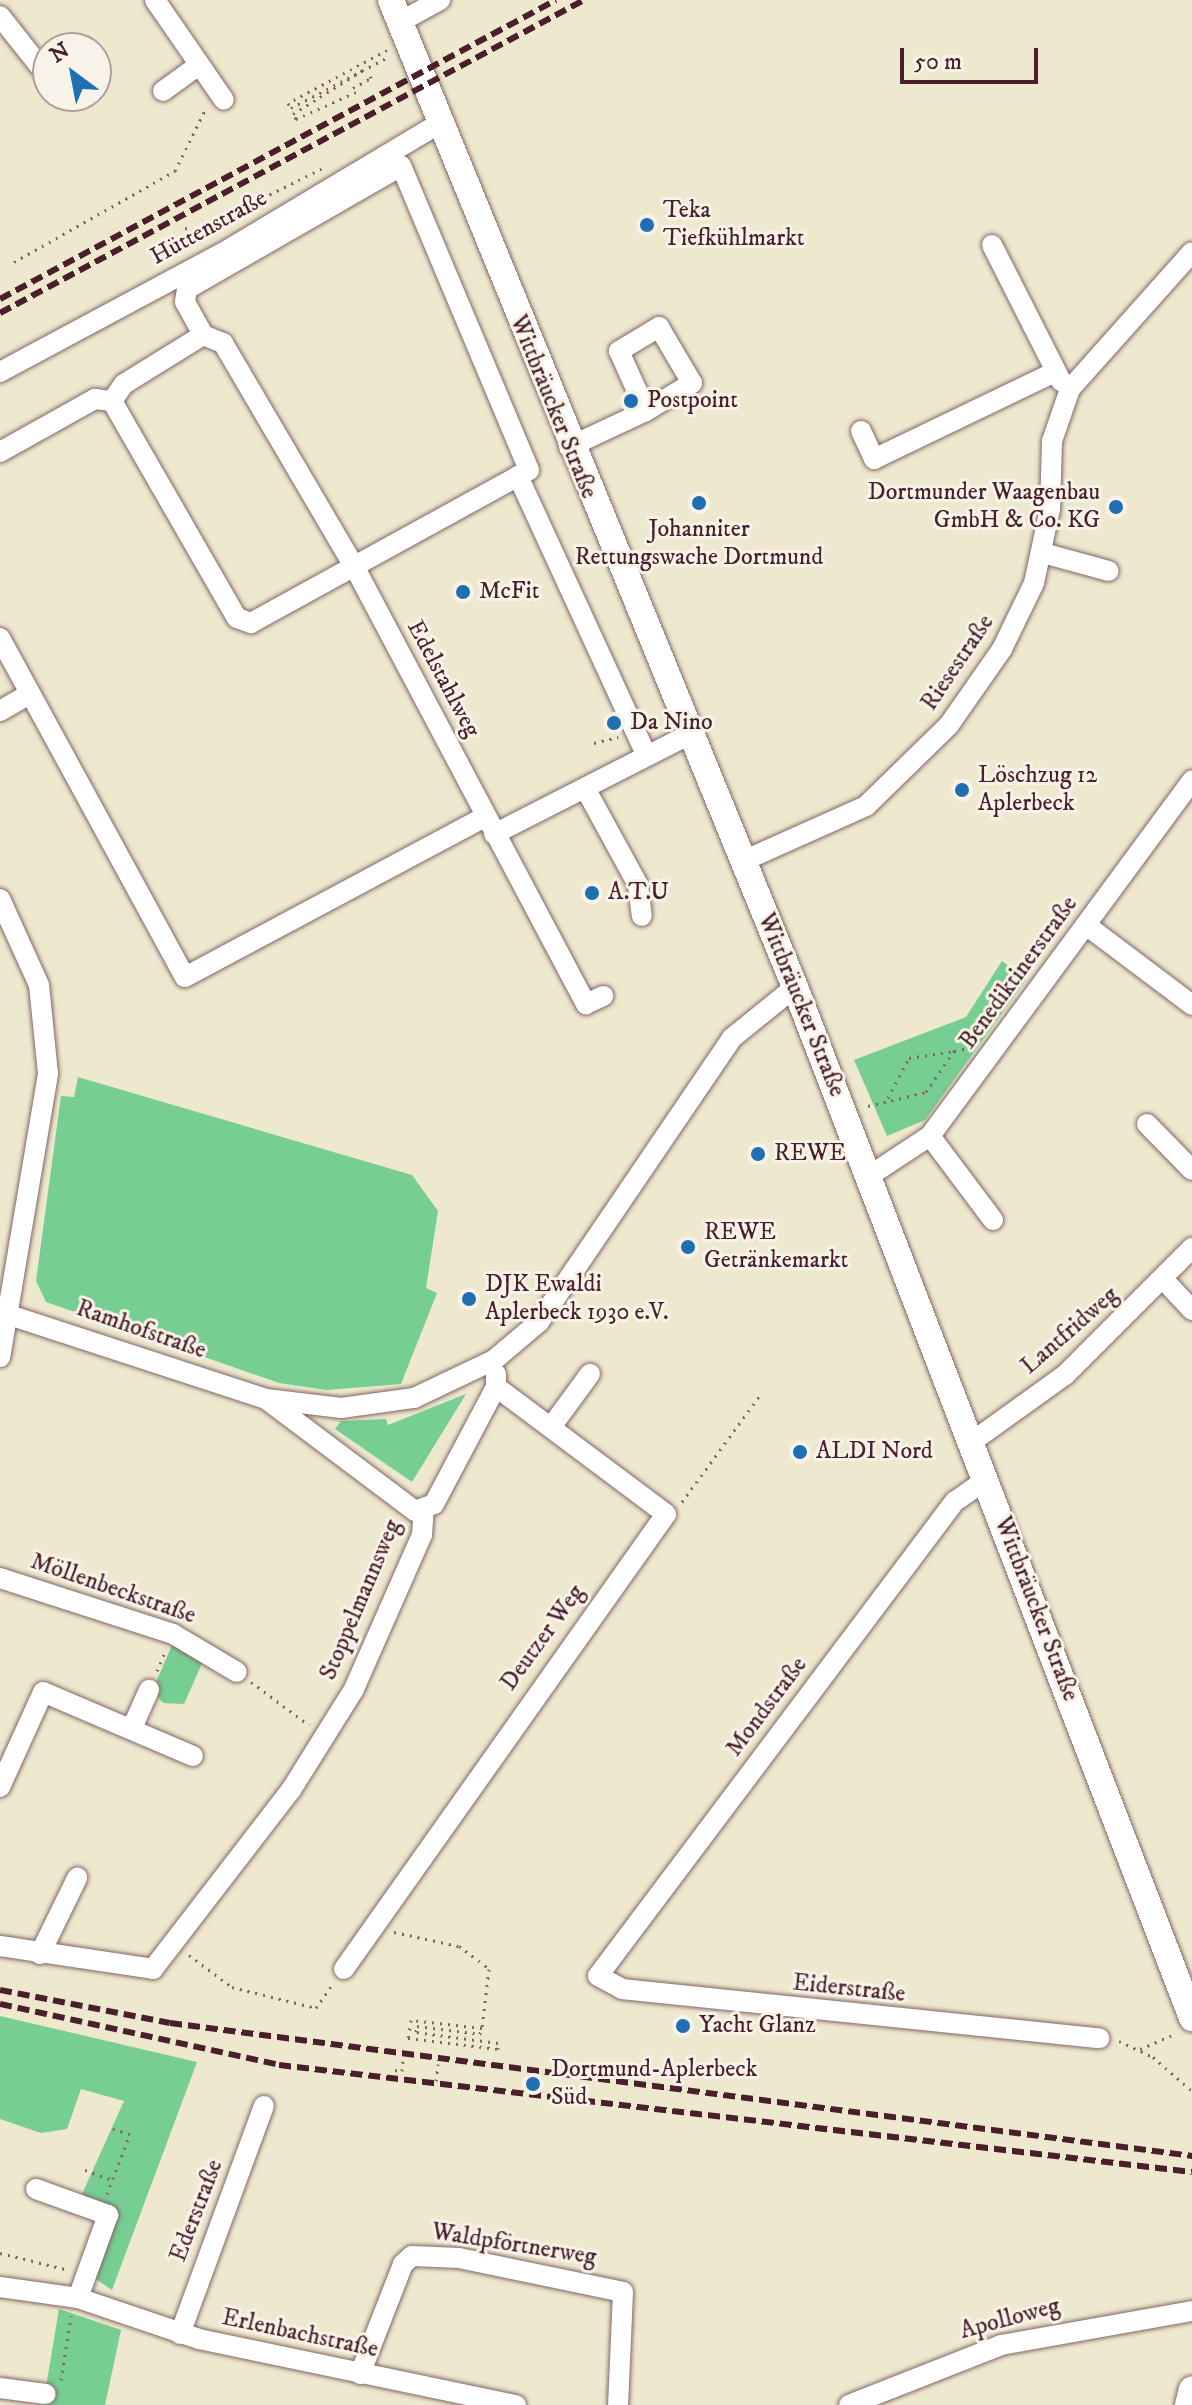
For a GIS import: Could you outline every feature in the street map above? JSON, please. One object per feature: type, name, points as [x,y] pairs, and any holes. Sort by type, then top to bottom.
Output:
[{"type":"main road","name":"Wittbräucker Straße","points":[[396,11],[569,447],[795,987],[973,1441],[1192,2018]]},
{"type":"main road","points":[[1188,2405],[1192,2389]]},
{"type":"street","points":[[155,0],[221,96]]},
{"type":"street","points":[[396,11],[440,0]]},
{"type":"street","points":[[0,16],[32,57]]},
{"type":"street","points":[[163,91],[199,65]]},
{"type":"street","name":"Hüttenstraße","points":[[0,372],[231,248],[440,123]]},
{"type":"street","points":[[401,166],[529,470],[251,623],[237,618],[112,401],[124,384],[203,335],[185,302],[187,289],[401,166]]},
{"type":"street","points":[[992,245],[1053,373],[1070,389]]},
{"type":"street","name":"Riesestraße","points":[[743,861],[841,820],[904,776],[1002,649],[1043,553],[1052,441],[1070,389],[1192,252]]},
{"type":"street","name":"Edelstahlweg","points":[[203,335],[223,343],[354,566],[586,1004],[603,996]]},
{"type":"street","points":[[861,431],[874,459],[1053,373]]},
{"type":"street","points":[[0,452],[95,399],[112,401]]},
{"type":"street","points":[[569,447],[646,411]]},
{"type":"street","points":[[518,476],[647,756]]},
{"type":"street","points":[[1043,553],[1109,571]]},
{"type":"street","points":[[0,638],[185,977],[490,825],[585,788],[688,735]]},
{"type":"street","points":[[0,711],[30,694]]},
{"type":"street","name":"Benediktinerstraße","points":[[869,1176],[930,1136],[995,1052],[1192,780]]},
{"type":"street","points":[[585,788],[638,885],[642,916]]},
{"type":"street","points":[[0,899],[39,985],[48,1074],[5,1313],[0,1357]]},
{"type":"street","points":[[1086,925],[1192,1005]]},
{"type":"street","points":[[666,1514],[496,1387],[494,1360],[539,1322],[732,1038],[795,987]]},
{"type":"street","points":[[1147,1124],[1192,1170]]},
{"type":"street","points":[[930,1136],[993,1220]]},
{"type":"street","name":"Lantfridweg","points":[[973,1441],[1065,1375],[1164,1280],[1192,1248]]},
{"type":"street","points":[[1164,1280],[1192,1310]]},
{"type":"street","name":"Ramhofstraße","points":[[5,1313],[266,1399],[310,1407],[384,1404],[494,1360]]},
{"type":"street","points":[[551,1427],[590,1374]]},
{"type":"street","name":"Stoppelmannsweg","points":[[40,1954],[153,1969],[174,1945],[325,1737],[422,1535],[424,1509],[434,1504],[496,1387]]},
{"type":"street","name":"Ramhofstraße","points":[[266,1399],[415,1511],[424,1509]]},
{"type":"street","name":"Mondstraße","points":[[598,1976],[955,1501],[987,1479]]},
{"type":"street","name":"Deutzer Weg","points":[[344,1969],[371,1924],[666,1514]]},
{"type":"street","name":"Möllenbeckstraße","points":[[0,1578],[173,1634],[237,1672]]},
{"type":"street","points":[[132,1728],[149,1690]]},
{"type":"street","points":[[0,1787],[43,1692],[193,1756]]},
{"type":"street","points":[[0,1946],[40,1954],[77,1878]]},
{"type":"street","name":"Eiderstraße","points":[[598,1976],[622,1989],[1099,2038]]},
{"type":"street","name":"Ederstraße","points":[[180,2334],[264,2106]]},
{"type":"street","points":[[36,2189],[108,2215],[78,2298]]},
{"type":"street","name":"Waldpförtnerweg","points":[[360,2374],[403,2264],[412,2256],[459,2258],[623,2292],[618,2405]]},
{"type":"street","name":"Erlenbachstraße","points":[[0,2287],[78,2298],[180,2334],[516,2405]]},
{"type":"street","name":"Apolloweg","points":[[849,2405],[1001,2345],[1192,2311]]},
{"type":"street","points":[[0,2388],[52,2395]]},
{"type":"path","points":[[367,70],[291,108],[288,103],[390,48]]},
{"type":"path","points":[[367,70],[371,78],[355,90],[296,119],[293,114],[388,57]]},
{"type":"path","points":[[14,262],[175,171],[221,96]]},
{"type":"path","points":[[185,228],[198,230],[329,165]]},
{"type":"path","points":[[594,743],[636,728]]},
{"type":"path","points":[[868,1106],[926,1092],[954,1051]]},
{"type":"path","points":[[888,1099],[909,1058],[954,1051],[995,1052]]},
{"type":"path","points":[[666,1514],[684,1501],[760,1395]]},
{"type":"path","points":[[149,1690],[173,1634]]},
{"type":"path","points":[[237,1672],[325,1737]]},
{"type":"path","points":[[371,1924],[481,1958],[489,1969],[481,2028],[480,2034],[417,2026],[416,2032],[498,2043],[498,2049],[408,2040],[411,2020],[481,2028]]},
{"type":"path","points":[[174,1945],[232,1987],[316,2008],[344,1969]]},
{"type":"path","points":[[1140,2049],[1171,2036]]},
{"type":"path","points":[[1099,2038],[1140,2049],[1191,2090]]},
{"type":"path","points":[[395,2070],[402,2071],[403,2059]]},
{"type":"path","points":[[436,2081],[438,2064]]},
{"type":"path","points":[[101,2212],[130,2139],[110,2128]]},
{"type":"path","points":[[85,2170],[113,2180]]},
{"type":"path","points":[[0,2253],[68,2270]]},
{"type":"path","points":[[39,2271],[42,2264]]},
{"type":"path","points":[[52,2395],[78,2298]]},
{"type":"green space","points":[[1002,961],[1026,980],[925,1120],[887,1136],[854,1060],[966,1017]]},
{"type":"green space","points":[[78,1077],[412,1175],[438,1211],[426,1288],[437,1293],[401,1384],[327,1390],[279,1383],[46,1302],[36,1281],[61,1096],[74,1097]]},
{"type":"green space","points":[[466,1394],[412,1482],[335,1429],[341,1421],[386,1419],[388,1425]]},
{"type":"green space","points":[[173,1643],[204,1659],[184,1704],[163,1703],[152,1691]]},
{"type":"green space","points":[[0,2016],[197,2062],[112,2290],[93,2277],[118,2211],[82,2194],[124,2101],[81,2089],[67,2129],[41,2133],[0,2119]]},
{"type":"green space","points":[[59,2309],[121,2330],[105,2405],[43,2405]]},
{"type":"railway","points":[[0,299],[556,0]]},
{"type":"railway","points":[[0,313],[584,0]]},
{"type":"railway","points":[[0,1990],[170,2023],[1192,2156]]},
{"type":"railway","points":[[0,2004],[279,2065],[1192,2172]]},
{"type":"place","name":"Teka Tiefkühlmarkt","points":[[647,225]]},
{"type":"place","name":"Postpoint","points":[[631,401]]},
{"type":"place","name":"Johanniter Rettungswache Dortmund","points":[[699,503]]},
{"type":"place","name":"Dortmunder Waagenbau GmbH & Co. KG","points":[[1116,507]]},
{"type":"place","name":"McFit","points":[[463,592]]},
{"type":"place","name":"Da Nino","points":[[614,723]]},
{"type":"place","name":"Löschzug 12 Aplerbeck","points":[[962,790]]},
{"type":"place","name":"A.T.U","points":[[592,893]]},
{"type":"place","name":"REWE","points":[[758,1154]]},
{"type":"place","name":"REWE Getränkemarkt","points":[[688,1247]]},
{"type":"place","name":"DJK Ewaldi Aplerbeck 1930 e.V.","points":[[469,1299]]},
{"type":"place","name":"ALDI Nord","points":[[800,1452]]},
{"type":"place","name":"Yacht Glanz","points":[[683,2026]]},
{"type":"place","name":"Dortmund-Aplerbeck Süd","points":[[533,2084]]}]
